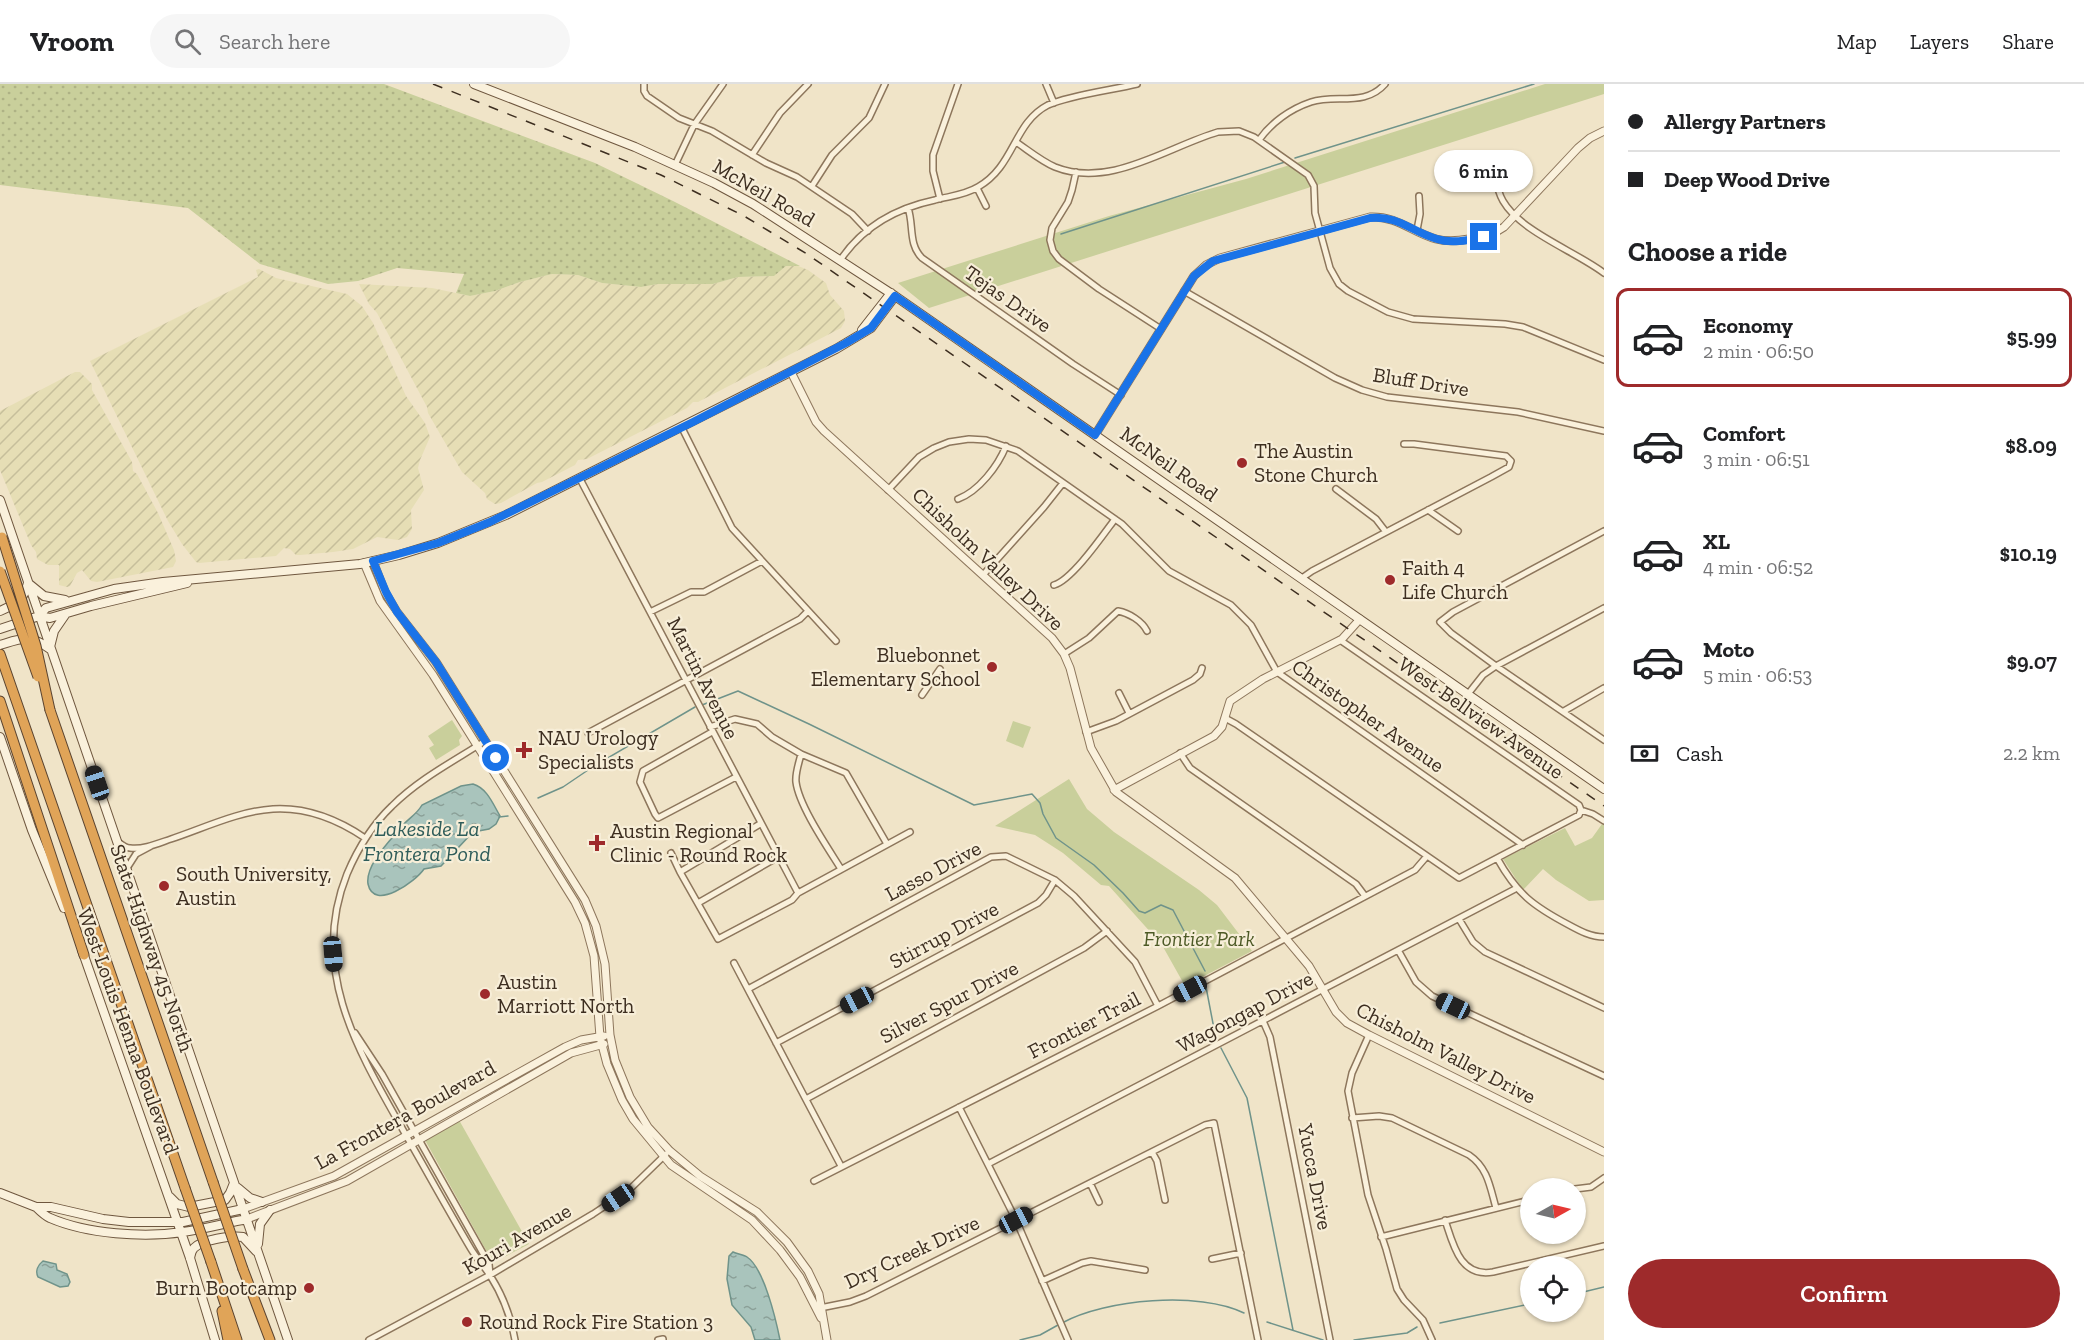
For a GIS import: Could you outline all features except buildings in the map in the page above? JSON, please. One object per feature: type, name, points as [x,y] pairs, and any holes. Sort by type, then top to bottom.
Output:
[{"type":"highway","points":[[0,532],[36,646],[50,710]]},
{"type":"highway","name":"State Highway 45 North","points":[[0,571],[243,1269],[263,1340]]},
{"type":"highway","points":[[0,654],[237,1340]]},
{"type":"highway","points":[[0,701],[84,955]]},
{"type":"highway","points":[[211,1262],[228,1340]]},
{"type":"highway","points":[[243,1269],[270,1340]]},
{"type":"main road","name":"McNeil Road","points":[[474,84],[675,165],[753,204],[893,294],[1604,789]]},
{"type":"main road","points":[[39,616],[46,608],[114,589],[163,582],[364,563],[399,555],[461,535],[682,428],[856,337],[893,294]]},
{"type":"main road","points":[[0,500],[288,1340]]},
{"type":"main road","points":[[0,629],[39,616],[50,618],[200,580]]},
{"type":"main road","points":[[28,583],[51,599],[69,600]]},
{"type":"main road","points":[[0,611],[16,604],[22,598],[28,583]]},
{"type":"main road","points":[[50,649],[54,631],[61,619],[68,613]]},
{"type":"main road","points":[[0,645],[23,638],[32,638],[50,649]]},
{"type":"main road","name":"West Louis Henna Boulevard","points":[[0,737],[32,830],[84,955],[182,1232],[215,1340]]},
{"type":"main road","points":[[169,1197],[177,1204],[189,1207],[225,1200],[231,1193],[234,1182]]},
{"type":"main road","points":[[234,1182],[244,1194],[262,1202]]},
{"type":"main road","points":[[0,1193],[36,1207]]},
{"type":"main road","name":"La Frontera Boulevard","points":[[36,1207],[51,1207],[103,1220],[141,1223],[183,1222],[243,1209]]},
{"type":"main road","name":"La Frontera Boulevard","points":[[36,1207],[48,1217],[102,1231],[128,1233],[182,1232],[247,1219]]},
{"type":"main road","points":[[257,1252],[260,1224],[270,1210]]},
{"type":"main road","points":[[102,1231],[103,1220]]},
{"type":"main road","points":[[190,1258],[193,1249],[200,1244],[234,1236],[243,1238],[257,1252]]},
{"type":"street","points":[[644,84],[647,96],[680,118],[712,132],[812,186],[852,214],[868,231]]},
{"type":"street","points":[[675,165],[694,125],[723,84]]},
{"type":"street","points":[[752,155],[780,113],[808,84]]},
{"type":"street","points":[[812,186],[832,154],[869,118],[885,84]]},
{"type":"street","points":[[940,199],[933,171],[933,155],[958,84]]},
{"type":"street","points":[[1046,84],[1054,103]]},
{"type":"street","points":[[841,259],[852,243],[889,215],[977,188],[999,170],[1022,129],[1034,115],[1054,103],[1137,84]]},
{"type":"street","points":[[1259,140],[1274,122],[1308,103],[1363,98],[1376,92],[1385,84]]},
{"type":"street","points":[[1095,435],[1194,276],[1213,261],[1378,217],[1393,219],[1443,241],[1476,238],[1498,232],[1578,148],[1590,138],[1604,131]]},
{"type":"street","points":[[1016,142],[1053,166],[1076,172],[1098,173],[1127,167],[1218,132],[1239,132],[1259,140],[1304,171],[1312,180],[1315,213],[1330,268],[1339,284],[1348,291],[1388,312],[1422,321],[1514,325],[1527,328],[1604,360]]},
{"type":"street","points":[[1494,170],[1502,199],[1516,215],[1543,236],[1604,273]]},
{"type":"street","points":[[1076,172],[1068,202],[1052,228],[1050,240],[1053,251],[1059,259],[1099,289],[1161,329]]},
{"type":"street","points":[[977,188],[986,206]]},
{"type":"street","points":[[1417,230],[1420,214],[1419,196]]},
{"type":"street","name":"Tejas Drive","points":[[908,208],[912,219],[913,244],[921,258],[1121,395]]},
{"type":"street","name":"Bluff Drive","points":[[1184,291],[1335,378],[1362,390],[1387,397],[1518,412],[1604,431]]},
{"type":"street","name":"Chisholm Valley Drive","points":[[791,372],[816,422],[824,431],[1046,632],[1064,654],[1070,668],[1091,748],[1114,790],[1122,798],[1230,873],[1309,966],[1341,1018],[1369,1035],[1604,1152]]},
{"type":"street","points":[[682,428],[732,528],[836,641]]},
{"type":"street","name":"Christopher Avenue","points":[[888,490],[913,462],[926,452],[941,445],[978,439],[1018,451],[1115,519],[1169,571],[1225,600],[1238,610],[1251,625],[1277,672],[1523,845]]},
{"type":"street","points":[[1302,579],[1312,571],[1509,467],[1511,461],[1506,456],[1404,444]]},
{"type":"street","points":[[958,499],[970,493],[994,467],[1006,446]]},
{"type":"street","name":"Martin Avenue","points":[[580,479],[760,824],[798,892]]},
{"type":"street","points":[[983,575],[1063,483]]},
{"type":"street","points":[[1336,489],[1376,519],[1386,532]]},
{"type":"street","points":[[1428,510],[1458,531]]},
{"type":"street","points":[[1054,585],[1065,580],[1115,519]]},
{"type":"street","points":[[1604,531],[1453,612],[1440,622],[1451,633],[1496,666],[1604,740]]},
{"type":"street","points":[[373,561],[389,598],[436,662],[585,900],[596,926],[605,964],[611,1039],[615,1060],[630,1096],[648,1126],[670,1151],[700,1176],[750,1207],[777,1231],[808,1271],[819,1293],[818,1309]]},
{"type":"street","points":[[650,612],[691,592],[704,592],[762,561]]},
{"type":"street","points":[[364,563],[372,585],[390,617],[433,675],[567,888],[585,923],[595,963],[600,1036],[607,1064],[622,1100],[641,1132],[684,1176],[752,1220],[780,1250],[800,1277],[818,1309],[827,1340]]},
{"type":"street","points":[[1468,694],[1482,675],[1496,666],[1604,608]]},
{"type":"street","points":[[1064,654],[1089,638],[1118,610],[1141,623],[1147,631]]},
{"type":"street","points":[[588,733],[800,619],[808,612]]},
{"type":"street","points":[[390,617],[396,620],[408,636],[418,640]]},
{"type":"street","points":[[1320,649],[1340,640],[1360,619]]},
{"type":"street","points":[[1114,790],[1214,736],[1222,727],[1230,701],[1250,687],[1349,632]]},
{"type":"street","points":[[1349,632],[1348,642],[1355,651]]},
{"type":"street","name":"West Bellview Avenue","points":[[1340,640],[1579,805],[1581,810],[1590,812],[1604,821]]},
{"type":"street","points":[[1086,732],[1109,724],[1193,680],[1200,674],[1202,668]]},
{"type":"street","points":[[922,695],[940,669]]},
{"type":"street","points":[[1564,711],[1604,688]]},
{"type":"street","points":[[1119,693],[1129,713]]},
{"type":"street","points":[[1225,718],[1459,878],[1580,815],[1581,810]]},
{"type":"street","points":[[736,777],[658,818],[640,778],[643,771],[711,729],[735,719],[757,724],[772,737],[801,754],[846,773],[887,844]]},
{"type":"street","points":[[485,741],[403,795],[386,811],[365,838],[351,865],[338,901],[333,939],[334,975],[344,1013],[362,1055],[471,1249],[481,1266],[490,1275],[505,1305],[515,1340]]},
{"type":"street","points":[[1180,753],[1191,768],[1356,884],[1365,896]]},
{"type":"street","points":[[801,754],[796,783],[820,834],[841,869]]},
{"type":"street","points":[[127,868],[136,854],[151,846],[247,813],[274,809],[316,813],[341,823],[365,838]]},
{"type":"street","points":[[680,872],[760,824]]},
{"type":"street","points":[[670,853],[718,939],[792,900],[798,892],[910,832]]},
{"type":"street","points":[[118,843],[130,848],[151,846]]},
{"type":"street","name":"Lasso Drive","points":[[748,989],[994,856],[1006,856],[1055,880],[1074,896],[1135,962],[1158,1006]]},
{"type":"street","name":"Frontier Trail","points":[[814,1181],[1158,1006],[1415,870],[1427,856]]},
{"type":"street","points":[[698,903],[778,857]]},
{"type":"street","points":[[1497,858],[1517,888],[1539,909],[1590,935],[1604,937]]},
{"type":"street","name":"Stirrup Drive","points":[[776,1043],[1038,903],[1055,880]]},
{"type":"street","name":"Wagongap Drive","points":[[988,1164],[1517,888]]},
{"type":"street","points":[[1459,918],[1467,935],[1485,952],[1604,1008]]},
{"type":"street","name":"Silver Spur Drive","points":[[806,1099],[1084,948],[1107,931]]},
{"type":"street","points":[[1398,950],[1416,982],[1432,996],[1604,1076]]},
{"type":"street","points":[[734,963],[841,1166]]},
{"type":"street","name":"Yucca Drive","points":[[1263,1021],[1270,1037],[1330,1340]]},
{"type":"street","points":[[351,1027],[382,1074],[489,1263],[490,1275]]},
{"type":"street","points":[[1369,1035],[1349,1084],[1348,1097],[1352,1119],[1368,1195],[1396,1289],[1423,1320],[1432,1340]]},
{"type":"street","name":"La Frontera Boulevard","points":[[243,1209],[330,1178],[565,1047],[600,1036],[611,1039]]},
{"type":"street","name":"La Frontera Boulevard","points":[[247,1219],[339,1185],[571,1053],[602,1045],[611,1039]]},
{"type":"street","points":[[959,1107],[1016,1220],[1068,1340]]},
{"type":"street","points":[[1352,1119],[1379,1116],[1392,1118],[1468,1155],[1478,1162],[1485,1172],[1496,1208]]},
{"type":"street","name":"Dry Creek Drive","points":[[818,1309],[866,1296],[1204,1125],[1214,1123],[1242,1253]]},
{"type":"street","name":"Kouri Avenue","points":[[369,1340],[490,1275],[618,1198],[670,1151]]},
{"type":"street","points":[[1152,1152],[1157,1161],[1166,1200]]},
{"type":"street","points":[[1586,1188],[1591,1187],[1604,1178]]},
{"type":"street","points":[[1090,1183],[1099,1202]]},
{"type":"street","points":[[1381,1237],[1520,1202]]},
{"type":"street","points":[[1445,1220],[1461,1262],[1478,1272],[1493,1272],[1604,1246]]},
{"type":"street","points":[[1212,1259],[1242,1253],[1258,1340]]},
{"type":"street","points":[[1042,1281],[1091,1261],[1145,1270]]},
{"type":"shaded area","points":[[796,265],[808,270],[826,283],[830,295],[844,311],[845,321],[841,328],[698,402],[693,402],[687,408],[587,459],[578,460],[575,465],[501,503],[495,504],[487,499],[485,493],[462,472],[428,413],[427,407],[377,313],[369,304],[359,284],[432,288],[470,296],[552,274],[578,275],[602,283],[641,287],[658,284],[713,284],[738,277],[774,276],[786,266]]},
{"type":"shaded area","points":[[259,269],[276,278],[347,294],[362,306],[373,323],[406,396],[425,423],[430,437],[418,468],[424,490],[411,510],[412,529],[407,537],[398,540],[377,537],[353,549],[333,552],[296,555],[290,549],[284,548],[276,556],[199,563],[182,544],[168,521],[90,361],[258,277],[256,270]]},
{"type":"shaded area","points":[[75,372],[80,372],[92,384],[92,390],[132,462],[133,471],[137,474],[158,513],[174,550],[176,561],[173,567],[97,582],[91,581],[82,570],[67,587],[59,585],[59,565],[48,565],[37,559],[0,470],[0,411]]},
{"type":"green space","points":[[0,84],[384,84],[595,163],[800,266],[786,266],[774,276],[738,277],[713,284],[658,284],[641,287],[602,283],[578,275],[552,274],[470,296],[456,293],[464,274],[397,268],[358,281],[328,284],[260,264],[188,208],[0,185]]},
{"type":"green space","points":[[1545,84],[1604,84],[1604,94],[929,308],[898,283],[1109,216],[1246,179]]},
{"type":"green space","points":[[452,720],[462,736],[459,740],[460,745],[436,760],[429,748],[434,745],[428,736]]},
{"type":"green space","points":[[1013,721],[1031,727],[1023,748],[1006,741]]},
{"type":"green space","name":"Frontier Park","points":[[1069,779],[1087,809],[1114,832],[1199,890],[1217,905],[1252,951],[1185,986],[1162,945],[1109,886],[1101,885],[1063,853],[1035,835],[995,826]]},
{"type":"green space","points":[[1602,824],[1604,825],[1604,900],[1589,901],[1543,869],[1523,890],[1503,859],[1565,828],[1575,846],[1592,838]]},
{"type":"green space","points":[[459,1120],[529,1244],[493,1263],[425,1140]]},
{"type":"water","name":"Lakeside La Frontera Pond","points":[[473,784],[482,789],[492,802],[500,816],[496,824],[489,829],[473,832],[441,866],[424,869],[395,892],[378,895],[372,892],[368,884],[371,868],[380,852],[405,822],[422,805],[461,786]]},
{"type":"water","points":[[733,1252],[747,1257],[759,1272],[776,1320],[780,1340],[755,1340],[751,1327],[732,1305],[727,1279],[729,1256]]},
{"type":"water","points":[[43,1261],[56,1264],[57,1270],[67,1274],[70,1282],[68,1286],[60,1287],[38,1277],[37,1268]]},
{"type":"waterway","points":[[1295,158],[1534,84]]},
{"type":"waterway","points":[[1061,234],[1285,162]]},
{"type":"waterway","points":[[702,705],[738,691],[974,805],[1032,794],[1040,803],[1043,814],[1056,838],[1094,865],[1139,911],[1145,913],[1161,905],[1173,910],[1205,971]]},
{"type":"waterway","points":[[538,798],[563,787],[594,766],[695,707]]},
{"type":"waterway","points":[[499,817],[508,816]]},
{"type":"waterway","points":[[1206,987],[1216,1039]]},
{"type":"waterway","points":[[1221,1048],[1247,1098],[1293,1330]]},
{"type":"waterway","points":[[1586,1291],[1604,1287]]},
{"type":"waterway","points":[[1062,1323],[1102,1308],[1153,1301],[1203,1302],[1225,1306],[1244,1313]]},
{"type":"waterway","points":[[1440,1323],[1520,1306]]},
{"type":"waterway","points":[[1267,1322],[1323,1340]]},
{"type":"waterway","points":[[1020,1340],[1040,1335],[1058,1325]]},
{"type":"waterway","points":[[1354,1340],[1407,1333],[1417,1327]]},
{"type":"railway","points":[[433,84],[661,175],[744,216],[807,254],[1604,806]]},
{"type":"place","name":"The Austin Stone Church","points":[[1242,463]]},
{"type":"place","name":"Faith 4 Life Church","points":[[1390,580]]},
{"type":"place","name":"Bluebonnet Elementary School","points":[[992,667]]},
{"type":"place","name":"NAU Urology Specialists","points":[[524,750]]},
{"type":"place","name":"Austin Regional Clinic - Round Rock","points":[[597,843]]},
{"type":"place","name":"South University, Austin","points":[[164,886]]},
{"type":"place","name":"Austin Marriott North","points":[[485,994]]},
{"type":"place","name":"Burn Bootcamp","points":[[309,1288]]},
{"type":"place","name":"Round Rock Fire Station 3","points":[[467,1322]]},
{"type":"route","points":[[496,758],[436,662],[397,612],[373,561],[438,543],[490,522],[693,422],[871,328],[895,296],[1095,435],[1194,276],[1213,261],[1378,217],[1393,219],[1443,241],[1484,237]]}]
